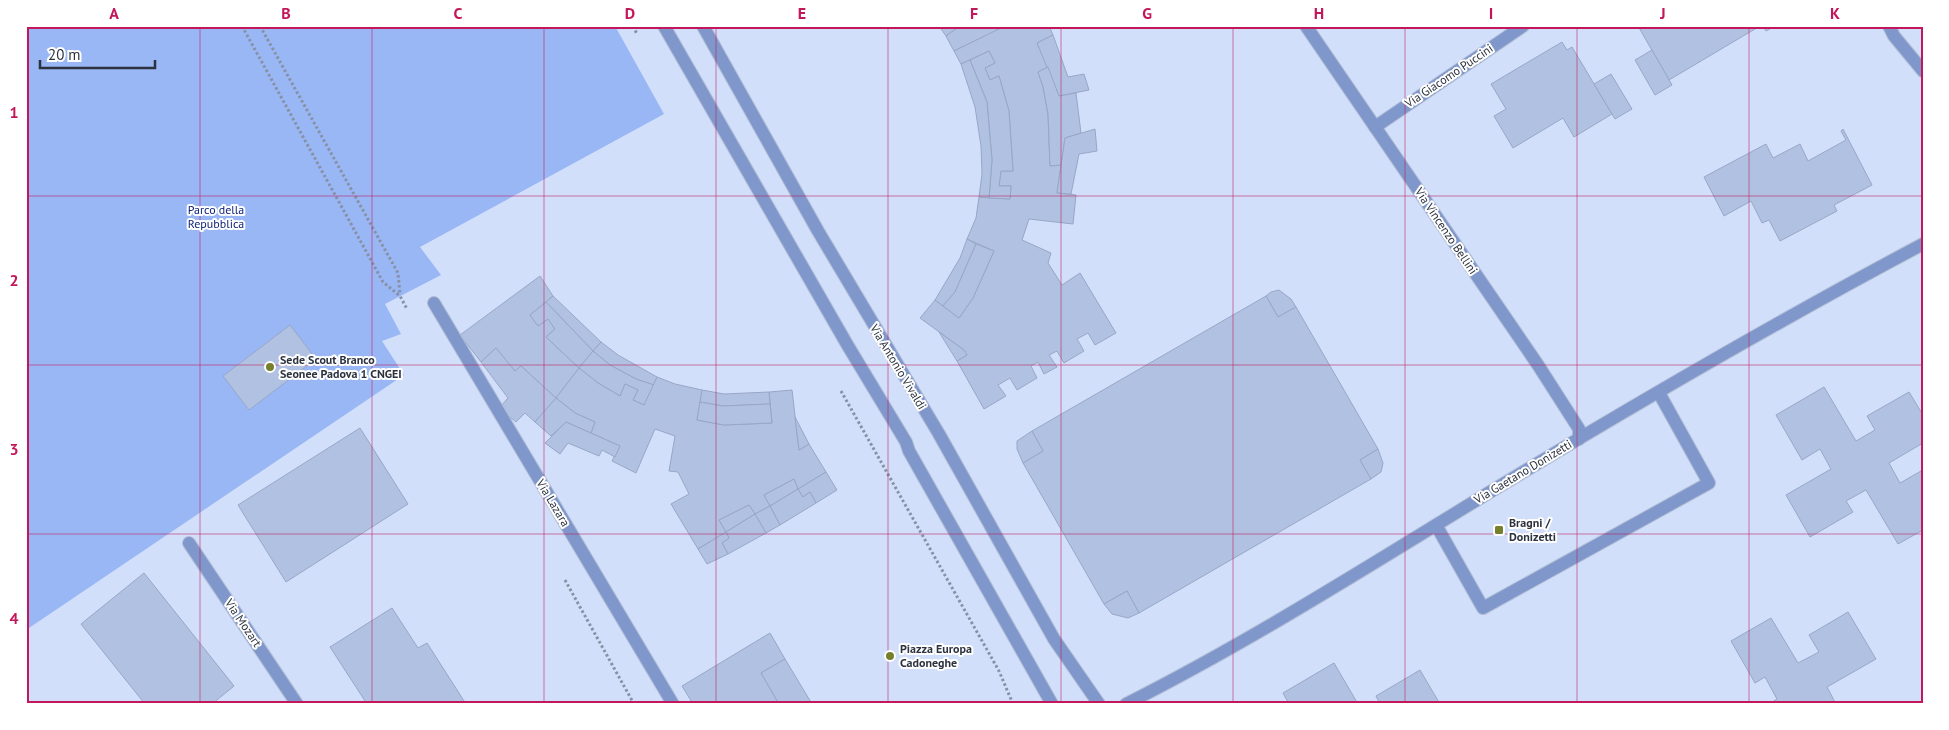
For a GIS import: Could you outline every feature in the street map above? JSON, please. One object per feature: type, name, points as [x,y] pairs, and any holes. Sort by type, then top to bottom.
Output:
[{"type":"street","points":[[664,26],[848,346],[906,442],[914,460],[1052,704]]},
{"type":"street","name":"Via Antonio Vivaldi","points":[[703,26],[818,231],[939,434],[1054,639],[1099,704]]},
{"type":"street","name":"Via Vincenzo Bellini","points":[[1306,26],[1538,365],[1579,429],[1579,438]]},
{"type":"street","name":"Via Giacomo Puccini","points":[[1375,126],[1523,26]]},
{"type":"street","points":[[1888,26],[1923,71]]},
{"type":"street","name":"Via Gaetano Donizetti","points":[[1126,704],[1194,670],[1579,438],[1853,281],[1923,244]]},
{"type":"street","name":"Via Lazara","points":[[434,303],[673,704]]},
{"type":"street","points":[[1436,524],[1484,608],[1709,483],[1659,393]]},
{"type":"street","name":"Via Mozart","points":[[189,543],[297,704]]},
{"type":"path","points":[[242,26],[384,282],[400,296],[398,273],[260,26]]},
{"type":"green space","name":"Parco della Repubblica","points":[[26,26],[615,26],[664,114],[420,247],[441,275],[385,304],[401,334],[382,341],[404,375],[26,630]]},
{"type":"building","points":[[939,26],[960,26],[946,36]]},
{"type":"building","points":[[960,26],[999,26],[1000,29],[954,51],[946,36]]},
{"type":"building","points":[[1005,26],[1049,26],[1053,35],[1037,43],[1048,67],[1038,72],[1048,114],[1050,166],[1061,165],[1057,193],[1076,195],[1073,224],[1029,219],[1022,240],[1051,253],[1048,263],[1062,285],[1080,273],[1116,333],[1095,345],[1088,333],[1077,339],[1084,351],[1064,363],[1057,351],[1049,355],[1057,367],[1044,374],[1038,362],[1031,366],[1037,378],[1017,390],[1010,378],[998,385],[1006,396],[984,409],[957,361],[967,355],[964,350],[920,318],[935,300],[959,318],[973,298],[994,251],[967,239],[976,218],[979,197],[1010,199],[1011,186],[999,186],[1001,171],[1013,171],[1009,111],[999,76],[990,80],[985,68],[995,63],[989,51],[961,64],[954,51]]},
{"type":"building","points":[[1638,26],[1760,26],[1669,80]]},
{"type":"building","points":[[1763,26],[1775,26],[1766,31]]},
{"type":"building","points":[[1053,35],[1068,77],[1084,74],[1089,90],[1059,96],[1037,43]]},
{"type":"building","points":[[1562,42],[1567,50],[1572,47],[1612,114],[1574,137],[1563,118],[1513,148],[1494,116],[1506,109],[1491,84]]},
{"type":"building","points":[[1652,50],[1672,85],[1655,95],[1635,60]]},
{"type":"building","points":[[989,51],[995,63],[985,68],[990,80],[999,76],[1009,111],[1013,171],[1001,171],[999,186],[1011,186],[1010,199],[989,198],[992,160],[987,102],[970,60]]},
{"type":"building","points":[[970,60],[987,102],[992,160],[989,198],[979,197],[982,174],[981,146],[975,107],[961,64]]},
{"type":"building","points":[[1048,67],[1059,96],[1076,93],[1081,133],[1065,138],[1061,165],[1050,166],[1048,114],[1038,72]]},
{"type":"building","points":[[1611,74],[1632,109],[1615,119],[1594,84]]},
{"type":"building","points":[[1095,129],[1097,151],[1079,154],[1071,194],[1057,193],[1065,138]]},
{"type":"building","points":[[1843,129],[1872,185],[1834,205],[1837,211],[1780,241],[1769,220],[1762,223],[1751,201],[1724,216],[1704,177],[1766,144],[1773,158],[1800,144],[1808,161],[1846,140],[1841,131]]},
{"type":"building","points":[[967,239],[976,244],[955,292],[943,306],[935,300],[960,258]]},
{"type":"building","points":[[976,244],[994,251],[973,298],[959,318],[943,306],[955,292]]},
{"type":"building","points":[[540,276],[553,296],[530,315],[538,326],[548,319],[555,329],[546,337],[579,368],[556,398],[521,366],[515,371],[496,348],[481,362],[460,335]]},
{"type":"building","points":[[1279,290],[1291,299],[1296,307],[1278,317],[1266,296],[1271,292]]},
{"type":"building","points":[[553,296],[601,342],[593,351],[546,302]]},
{"type":"building","points":[[1266,296],[1278,317],[1296,307],[1378,449],[1360,460],[1371,479],[1139,613],[1127,591],[1104,604],[1023,463],[1043,451],[1032,431]]},
{"type":"building","points":[[546,302],[593,351],[579,368],[546,337],[555,329],[548,319],[538,326],[530,315]]},
{"type":"building","name":"Sede Scout Branco Seonee Padova 1 CNGEI","points":[[290,325],[316,359],[249,410],[223,376]]},
{"type":"building","points":[[939,332],[964,350],[967,355],[957,361]]},
{"type":"building","points":[[601,342],[618,355],[657,377],[654,385],[636,379],[610,365],[593,351]]},
{"type":"building","points":[[496,348],[515,371],[521,366],[556,398],[535,422],[525,413],[516,422],[499,408],[508,398],[481,362]]},
{"type":"building","points":[[593,351],[610,365],[636,379],[654,385],[644,405],[633,400],[638,390],[625,384],[620,396],[598,383],[579,368]]},
{"type":"building","points":[[579,368],[598,383],[620,396],[625,384],[638,390],[633,400],[644,405],[657,377],[675,384],[702,390],[697,420],[724,425],[772,423],[769,392],[792,390],[799,450],[809,444],[826,472],[798,489],[794,479],[764,495],[770,506],[755,514],[749,505],[719,520],[726,532],[698,549],[671,504],[689,494],[678,472],[669,471],[675,436],[655,429],[636,473],[612,461],[620,446],[591,433],[595,422],[575,413],[556,398]]},
{"type":"building","points":[[1824,387],[1856,441],[1875,430],[1867,416],[1909,392],[1923,415],[1923,443],[1889,463],[1900,483],[1921,471],[1923,474],[1923,530],[1898,544],[1866,490],[1846,501],[1853,512],[1810,537],[1786,495],[1831,469],[1820,449],[1802,460],[1776,415]]},
{"type":"building","points":[[702,390],[724,394],[769,392],[770,404],[723,406],[700,402]]},
{"type":"building","points":[[556,398],[575,413],[595,422],[591,433],[566,422],[551,436],[535,422]]},
{"type":"building","points":[[700,402],[723,406],[770,404],[772,423],[724,425],[697,420]]},
{"type":"building","points":[[795,417],[809,444],[799,450]]},
{"type":"building","points":[[566,422],[620,446],[615,457],[602,450],[599,456],[568,443],[560,454],[545,443]]},
{"type":"building","points":[[360,428],[408,504],[286,582],[238,505]]},
{"type":"building","points":[[1032,431],[1043,451],[1023,463],[1017,449],[1017,441]]},
{"type":"building","points":[[1378,449],[1383,463],[1381,472],[1371,479],[1360,460]]},
{"type":"building","points":[[826,472],[837,490],[816,503],[810,492],[803,497],[798,489]]},
{"type":"building","points":[[794,479],[798,489],[770,506],[764,495]]},
{"type":"building","points":[[798,489],[803,497],[810,492],[816,503],[780,525],[770,506]]},
{"type":"building","points":[[749,505],[755,514],[726,532],[719,520]]},
{"type":"building","points":[[770,506],[780,525],[766,533],[755,514]]},
{"type":"building","points":[[755,514],[766,533],[728,554],[722,543],[729,538],[726,532]]},
{"type":"building","points":[[726,532],[729,538],[722,543],[728,554],[707,564],[698,549]]},
{"type":"building","points":[[144,573],[234,686],[212,704],[145,704],[81,624]]},
{"type":"building","points":[[1127,591],[1139,613],[1128,618],[1112,614],[1104,604]]},
{"type":"building","points":[[392,608],[418,648],[427,643],[466,704],[367,704],[330,647]]},
{"type":"building","points":[[1848,612],[1876,659],[1827,687],[1836,704],[1769,704],[1777,699],[1765,677],[1755,683],[1731,641],[1771,618],[1798,663],[1819,652],[1809,635]]},
{"type":"building","points":[[770,633],[785,659],[761,673],[779,704],[693,704],[682,686]]},
{"type":"building","points":[[785,659],[812,704],[779,704],[761,673]]},
{"type":"building","points":[[1334,663],[1358,704],[1289,704],[1283,693]]},
{"type":"building","points":[[1420,670],[1440,704],[1380,704],[1376,696]]},
{"type":"place","name":"Sede Scout Branco Seonee Padova 1 CNGEI","points":[[270,367]]},
{"type":"place","name":"Bragni / Donizetti","points":[[1499,530]]},
{"type":"place","name":"Piazza Europa Cadoneghe","points":[[890,656]]}]
